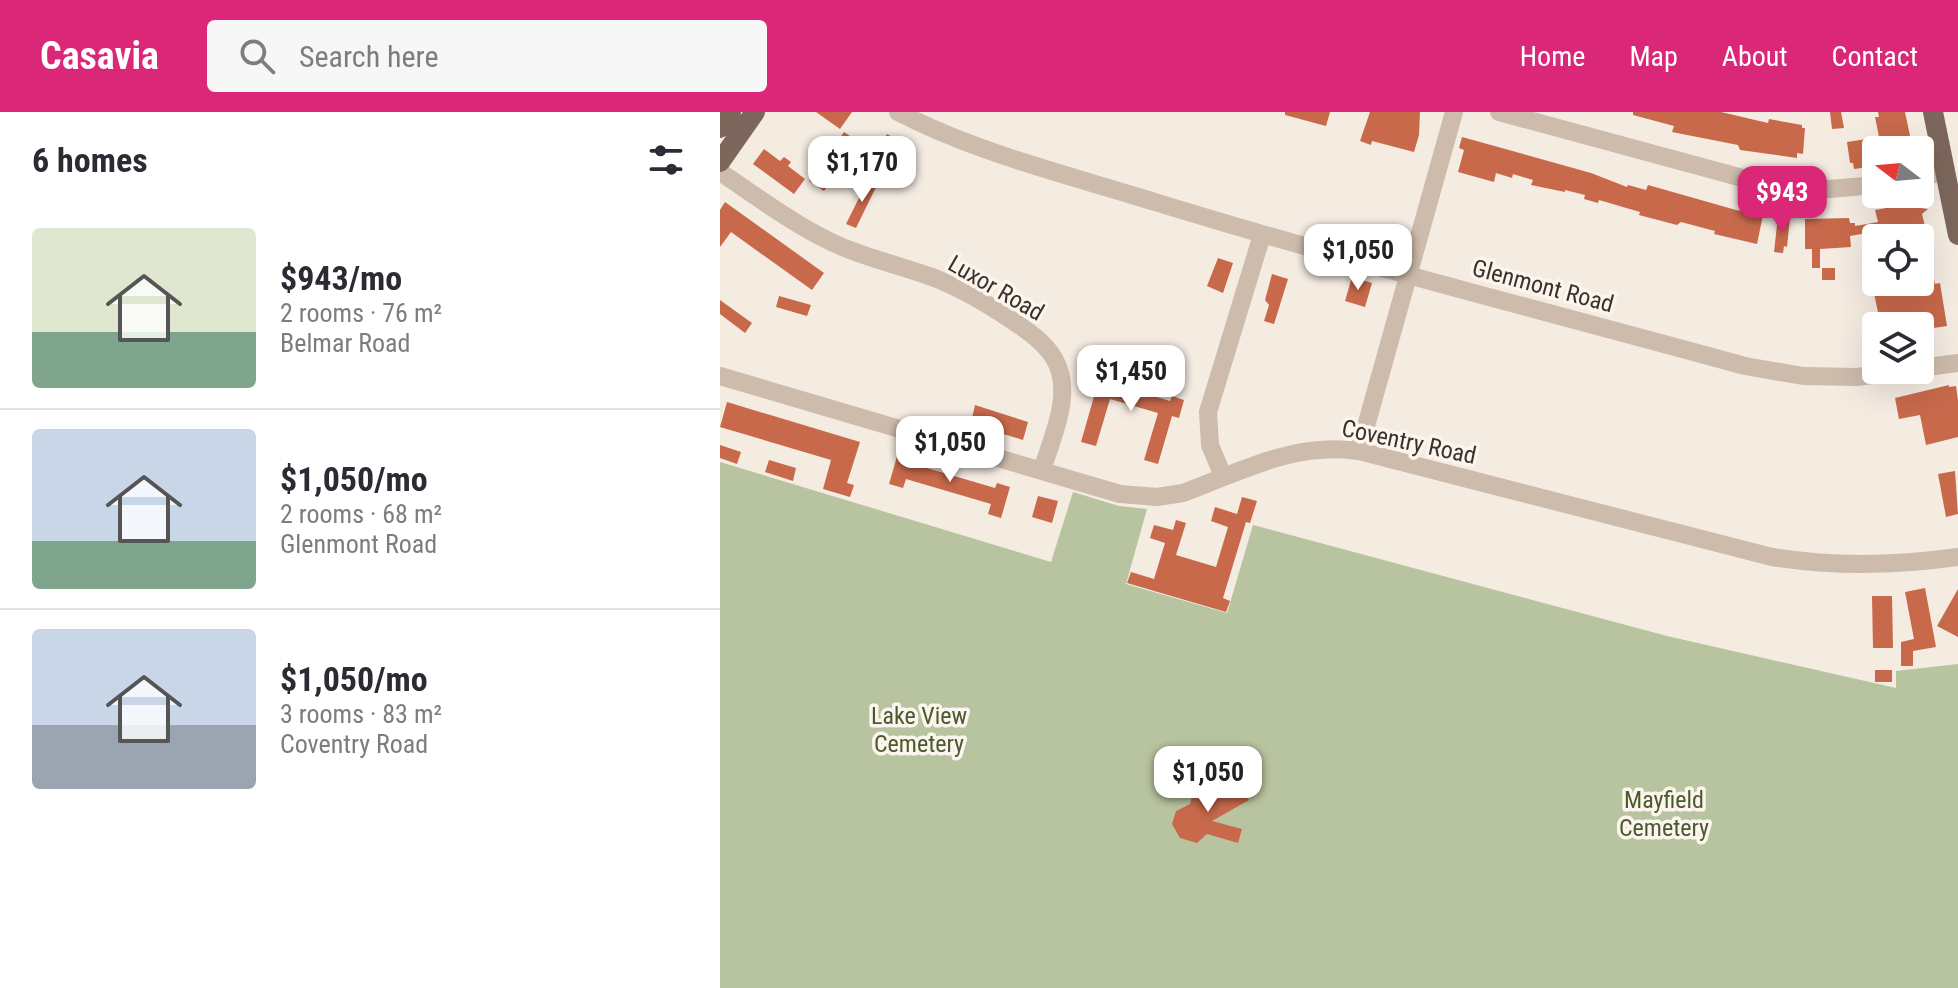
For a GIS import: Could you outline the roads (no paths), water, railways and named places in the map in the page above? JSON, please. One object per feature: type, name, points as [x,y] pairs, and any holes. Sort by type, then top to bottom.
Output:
[{"type":"main road","points":[[720,128],[731,112]]},
{"type":"main road","points":[[720,162],[755,112]]},
{"type":"main road","points":[[1933,112],[1958,235]]},
{"type":"street","name":"Glenmont Road","points":[[898,112],[997,153],[1262,235],[1745,366],[1803,376],[1862,376]]},
{"type":"street","points":[[1359,451],[1454,112]]},
{"type":"street","points":[[1499,112],[1772,186],[1840,189],[1862,187]]},
{"type":"street","name":"Luxor Road","points":[[720,172],[817,235],[871,259],[947,284],[994,309],[1041,342],[1054,359],[1062,391],[1062,405],[1042,470]]},
{"type":"street","points":[[1934,174],[1945,172]]},
{"type":"street","points":[[1223,476],[1210,445],[1208,412],[1262,235]]},
{"type":"street","points":[[1934,366],[1958,363]]},
{"type":"street","name":"Coventry Road","points":[[720,376],[1114,492],[1157,497],[1183,493],[1294,452],[1316,449],[1359,451],[1772,557],[1830,565],[1958,557]]},
{"type":"park label","name":"Lake View Cemetery","points":[[919,730]]},
{"type":"park label","name":"Mayfield Cemetery","points":[[1664,814]]}]
